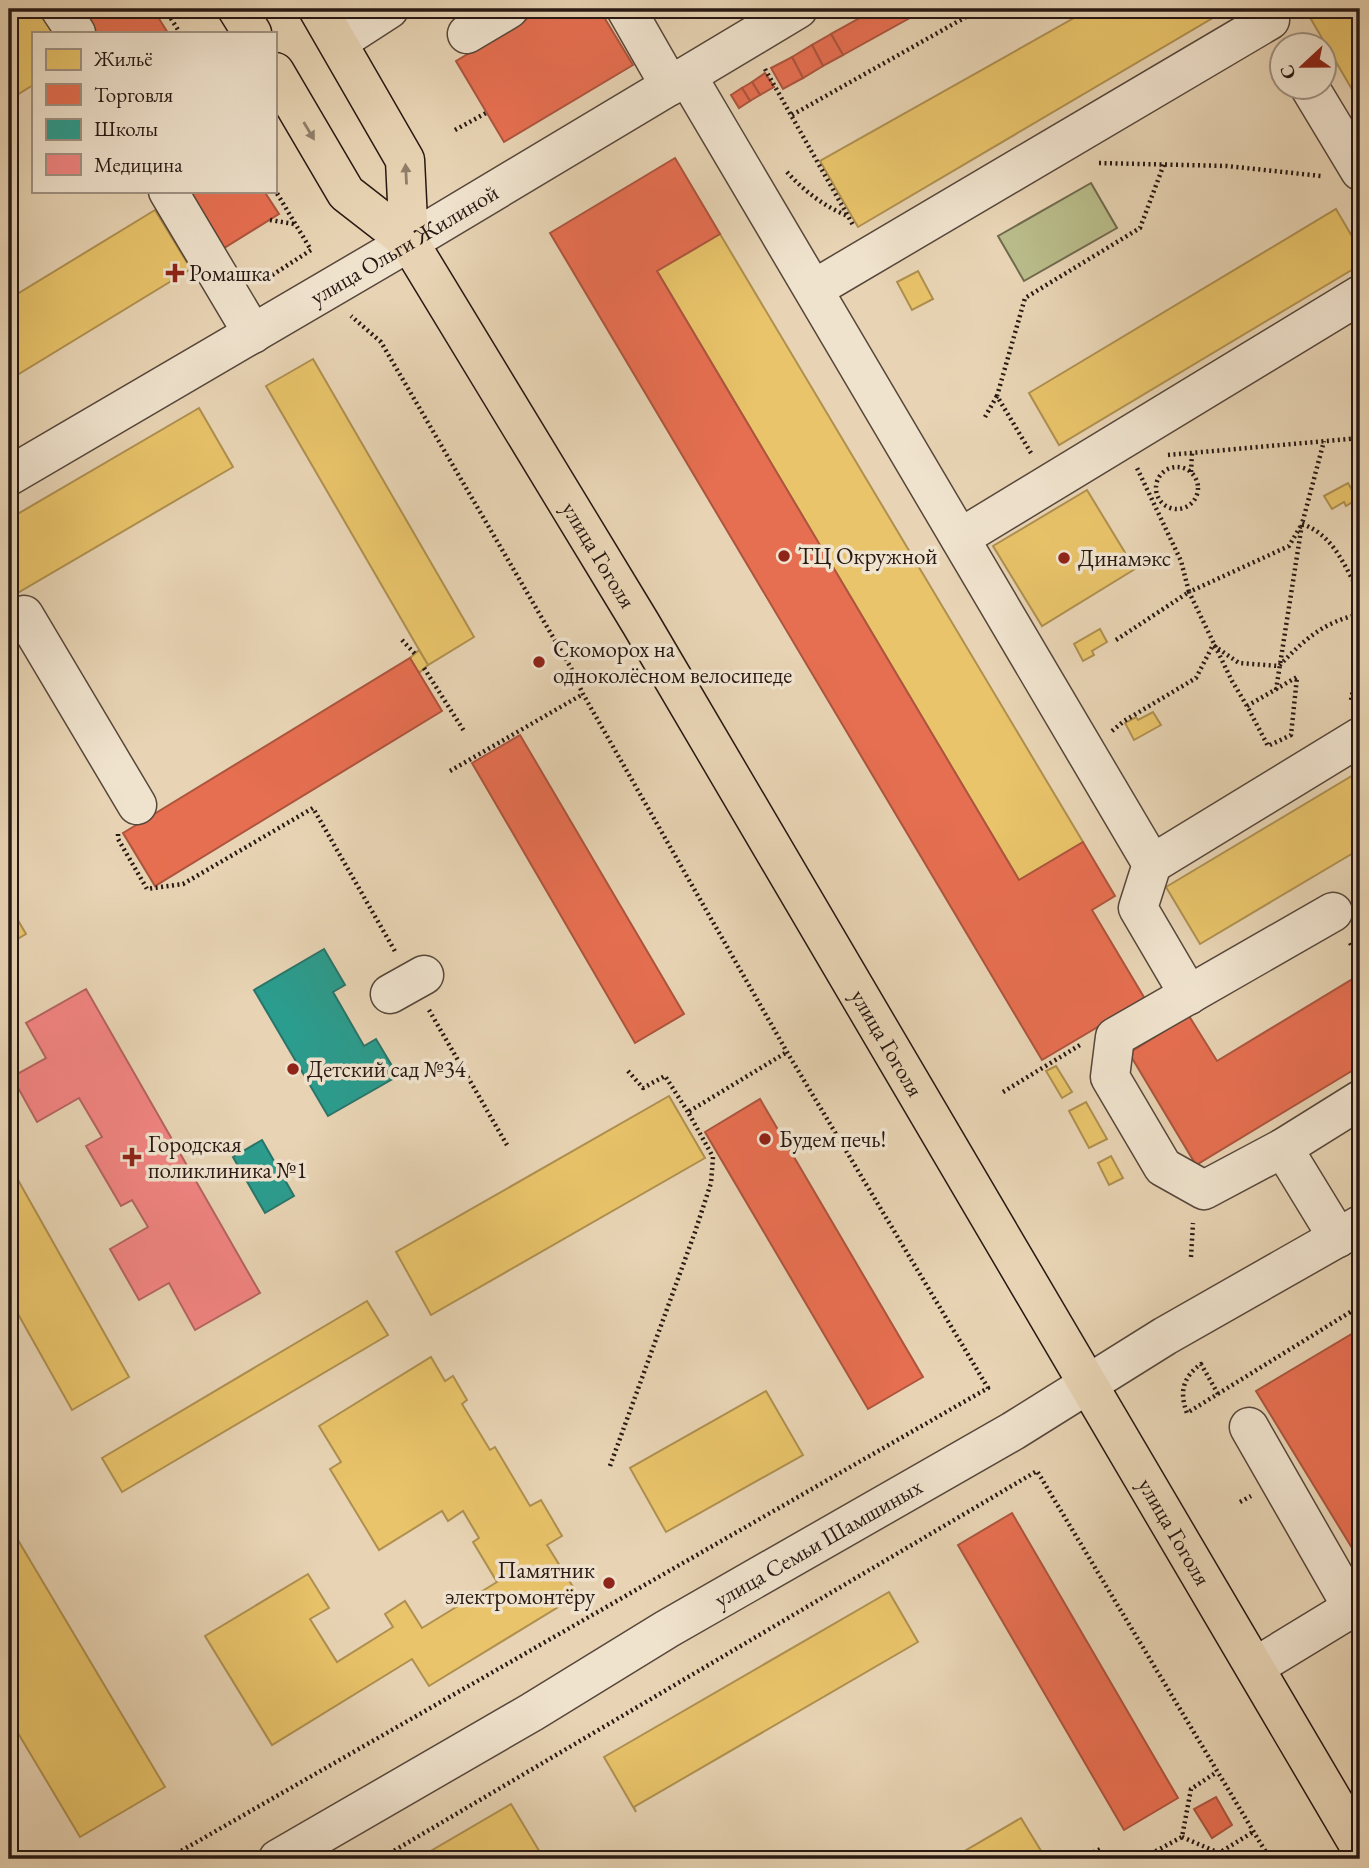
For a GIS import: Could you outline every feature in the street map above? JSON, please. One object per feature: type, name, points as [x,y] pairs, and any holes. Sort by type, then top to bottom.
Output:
[{"type":"main road","points":[[237,9],[251,32]]},
{"type":"main road","name":"улица Гоголя","points":[[318,9],[405,160],[409,242]]},
{"type":"main road","name":"улица Гоголя","points":[[276,74],[346,193],[409,242],[641,624],[1360,1847]]},
{"type":"street","points":[[61,9],[75,32]]},
{"type":"street","points":[[338,42],[389,9]]},
{"type":"street","points":[[467,34],[509,9]]},
{"type":"street","points":[[626,9],[753,186],[1152,864]]},
{"type":"street","name":"улица Ольги Жилиной","points":[[9,476],[409,242],[797,9]]},
{"type":"street","points":[[814,289],[1077,134],[1273,25]]},
{"type":"street","points":[[1316,102],[1347,174]]},
{"type":"street","points":[[169,192],[253,334]]},
{"type":"street","points":[[960,538],[1050,484],[1127,449],[1360,295]]},
{"type":"street","points":[[24,615],[128,816]]},
{"type":"street","points":[[1189,995],[1138,908],[1152,864],[1360,737]]},
{"type":"street","points":[[1333,912],[1115,1037],[1110,1077],[1163,1167],[1204,1190],[1283,1148],[1360,1100]]},
{"type":"street","points":[[390,994],[424,975]]},
{"type":"street","points":[[1283,1148],[1349,1231]]},
{"type":"street","name":"улица Семьи Шамшиных","points":[[278,1859],[532,1712],[667,1629],[1089,1386],[1165,1336],[1349,1231]]},
{"type":"street","points":[[1249,1427],[1356,1605],[1255,1667]]},
{"type":"path","points":[[165,9],[179,32]]},
{"type":"path","points":[[792,115],[980,9]]},
{"type":"path","points":[[765,69],[871,256]]},
{"type":"path","points":[[455,130],[486,113]]},
{"type":"path","points":[[1077,134],[1091,163],[1227,166],[1347,174]]},
{"type":"path","points":[[985,417],[997,396],[1025,298],[1140,228],[1164,164]]},
{"type":"path","points":[[753,186],[784,168],[799,185],[833,210],[849,216]]},
{"type":"path","points":[[233,300],[311,250],[276,192]]},
{"type":"path","points":[[270,220],[295,224]]},
{"type":"path","points":[[167,1859],[988,1388],[787,1052],[570,668],[381,342],[349,314]]},
{"type":"path","points":[[997,396],[1050,484]]},
{"type":"path","points":[[1127,449],[1192,453],[1360,438]]},
{"type":"path","points":[[1276,690],[1303,524],[1324,441]]},
{"type":"path","points":[[1127,449],[1181,561],[1189,592],[1213,645],[1268,747],[1291,736],[1297,677],[1247,706]]},
{"type":"path","points":[[1191,473],[1192,453]]},
{"type":"path","points":[[1147,489],[1172,509],[1185,507],[1191,503],[1198,491],[1195,478],[1191,473],[1179,468],[1166,471],[1157,481],[1157,495]]},
{"type":"path","points":[[1116,640],[1189,592],[1289,546],[1303,524]]},
{"type":"path","points":[[1303,524],[1329,539],[1360,593]]},
{"type":"path","points":[[1213,645],[1239,663],[1279,666],[1310,635],[1332,622],[1360,614]]},
{"type":"path","points":[[402,640],[415,653]]},
{"type":"path","points":[[1086,752],[1124,721],[1196,678],[1213,645]]},
{"type":"path","points":[[1360,656],[1351,700],[1360,695]]},
{"type":"path","points":[[424,668],[464,731]]},
{"type":"path","points":[[450,771],[583,694]]},
{"type":"path","points":[[128,816],[118,839],[147,889],[183,884],[313,808]]},
{"type":"path","points":[[688,1112],[787,1052]]},
{"type":"path","points":[[610,1466],[695,1232],[711,1183],[713,1157],[665,1076],[643,1088],[628,1071]]},
{"type":"path","points":[[1218,1394],[1201,1364],[1187,1374],[1181,1398],[1188,1413],[1360,1306]]},
{"type":"path","points":[[380,1859],[1037,1471],[1270,1859]]},
{"type":"path","points":[[1182,1838],[1191,1790],[1217,1772]]},
{"type":"path","points":[[1141,1859],[1182,1838],[1219,1853],[1253,1832]]},
{"type":"path","points":[[1079,1859],[1103,1848]]},
{"type":"green space","points":[[1091,183],[1117,228],[1024,281],[998,236]]},
{"type":"building: Жильё","points":[[24,9],[40,9],[54,32],[32,32],[32,86],[9,100],[9,18]]},
{"type":"building: Жильё","points":[[1090,9],[1228,9],[858,227],[820,161]]},
{"type":"building: Жильё","points":[[1305,9],[1360,9],[1360,103],[1338,65],[1338,32],[1318,32]]},
{"type":"building: Жильё","points":[[1336,209],[1360,250],[1360,265],[1059,445],[1029,393]]},
{"type":"building: Жильё","points":[[155,210],[191,269],[9,380],[9,299]]},
{"type":"building: Жильё","points":[[720,234],[1083,842],[1019,880],[657,271]]},
{"type":"building: Жильё","points":[[918,271],[933,299],[912,310],[897,282]]},
{"type":"building: Жильё","points":[[313,359],[474,637],[428,665],[266,386]]},
{"type":"building: Жильё","points":[[199,408],[233,467],[9,598],[9,519]]},
{"type":"building: Жильё","points":[[1348,483],[1357,499],[1346,506],[1344,502],[1332,509],[1324,496]]},
{"type":"building: Жильё","name":"Динамэкс","points":[[1087,490],[1135,569],[1042,626],[993,546]]},
{"type":"building: Жильё","points":[[1100,629],[1107,642],[1092,651],[1094,655],[1083,661],[1074,644]]},
{"type":"building: Жильё","points":[[419,650],[428,665],[419,673],[410,658]]},
{"type":"building: Жильё","points":[[1153,712],[1161,725],[1134,740],[1125,723]]},
{"type":"building: Жильё","points":[[1360,771],[1360,849],[1200,944],[1166,887]]},
{"type":"building: Жильё","points":[[9,905],[26,934],[9,944]]},
{"type":"building: Жильё","points":[[1056,1066],[1072,1092],[1062,1098],[1046,1071]]},
{"type":"building: Жильё","points":[[669,1096],[705,1158],[431,1315],[396,1252]]},
{"type":"building: Жильё","points":[[1086,1102],[1107,1139],[1089,1148],[1069,1111]]},
{"type":"building: Жильё","points":[[1111,1156],[1123,1178],[1109,1185],[1098,1163]]},
{"type":"building: Жильё","points":[[9,1164],[129,1377],[72,1410],[9,1298]]},
{"type":"building: Жильё","points":[[367,1301],[388,1335],[122,1492],[102,1458]]},
{"type":"building: Жильё","points":[[431,1357],[445,1381],[453,1376],[467,1400],[462,1404],[490,1450],[495,1447],[530,1506],[541,1500],[562,1536],[547,1545],[578,1595],[429,1686],[412,1659],[272,1745],[205,1636],[308,1574],[329,1608],[310,1619],[337,1662],[393,1627],[385,1614],[405,1601],[422,1628],[497,1582],[473,1542],[479,1538],[463,1511],[448,1521],[442,1511],[379,1550],[330,1469],[341,1462],[319,1426]]},
{"type":"building: Жильё","points":[[766,1391],[803,1455],[666,1532],[630,1468]]},
{"type":"building: Жильё","points":[[9,1525],[165,1787],[80,1837],[9,1718]]},
{"type":"building: Жильё","points":[[889,1592],[918,1642],[634,1807],[636,1812],[604,1757]]},
{"type":"building: Жильё","points":[[511,1804],[544,1859],[417,1859]]},
{"type":"building: Жильё","points":[[1021,1818],[1046,1859],[951,1859]]},
{"type":"building: Торговля","points":[[79,9],[153,9],[167,32],[93,32]]},
{"type":"building: Торговля","points":[[543,9],[599,9],[633,65],[504,142],[456,61]]},
{"type":"building: Торговля","points":[[876,9],[926,9],[843,55],[831,34]]},
{"type":"building: Торговля","points":[[831,34],[843,55],[823,66],[812,45]]},
{"type":"building: Торговля","points":[[812,45],[823,66],[803,78],[792,57]]},
{"type":"building: Торговля","points":[[792,57],[803,78],[783,89],[771,68]]},
{"type":"building: Торговля","points":[[765,73],[774,87],[760,95],[752,82]]},
{"type":"building: Торговля","points":[[752,82],[760,95],[750,101],[742,88]]},
{"type":"building: Торговля","points":[[742,88],[750,101],[739,108],[731,95]]},
{"type":"building: Торговля","name":"ТЦ Окружной","points":[[675,158],[720,234],[657,271],[1019,880],[1083,842],[1115,896],[1092,910],[1145,999],[1042,1060],[550,233]]},
{"type":"building: Торговля","points":[[191,192],[265,192],[279,214],[224,248]]},
{"type":"building: Торговля","points":[[410,658],[442,711],[155,886],[123,833]]},
{"type":"building: Торговля","points":[[520,735],[684,1014],[635,1043],[472,763]]},
{"type":"building: Торговля","points":[[1351,980],[1360,996],[1360,1066],[1196,1165],[1129,1053],[1189,1016],[1217,1061]]},
{"type":"building: Торговля","points":[[760,1099],[923,1377],[868,1409],[705,1132]]},
{"type":"building: Торговля","points":[[1360,1329],[1360,1561],[1256,1391]]},
{"type":"building: Торговля","points":[[1012,1513],[1178,1798],[1124,1830],[958,1545]]},
{"type":"building: Торговля","points":[[1216,1797],[1232,1825],[1212,1838],[1194,1809]]},
{"type":"building: Школы","points":[[324,949],[345,985],[333,992],[364,1046],[376,1039],[398,1076],[328,1116],[254,990]]},
{"type":"building: Школы","points":[[262,1140],[294,1196],[265,1213],[233,1157]]},
{"type":"building: Медицина","points":[[86,989],[260,1293],[195,1330],[169,1283],[139,1300],[110,1249],[148,1227],[132,1200],[121,1206],[86,1146],[102,1137],[79,1098],[37,1122],[12,1077],[46,1058],[26,1023]]},
{"type":"place","name":"Ромашка","points":[[175,273]]},
{"type":"place","name":"ТЦ Окружной","points":[[784,556]]},
{"type":"place","name":"Динамэкс","points":[[1064,558]]},
{"type":"place","name":"Скоморох на одноколёсном велосипеде","points":[[539,662]]},
{"type":"place","name":"Детский сад №34","points":[[293,1069]]},
{"type":"place","name":"Будем печь!","points":[[765,1139]]},
{"type":"place","name":"Городская поликлиника №1","points":[[132,1157]]},
{"type":"place","name":"Памятник электромонтёру","points":[[609,1583]]}]
